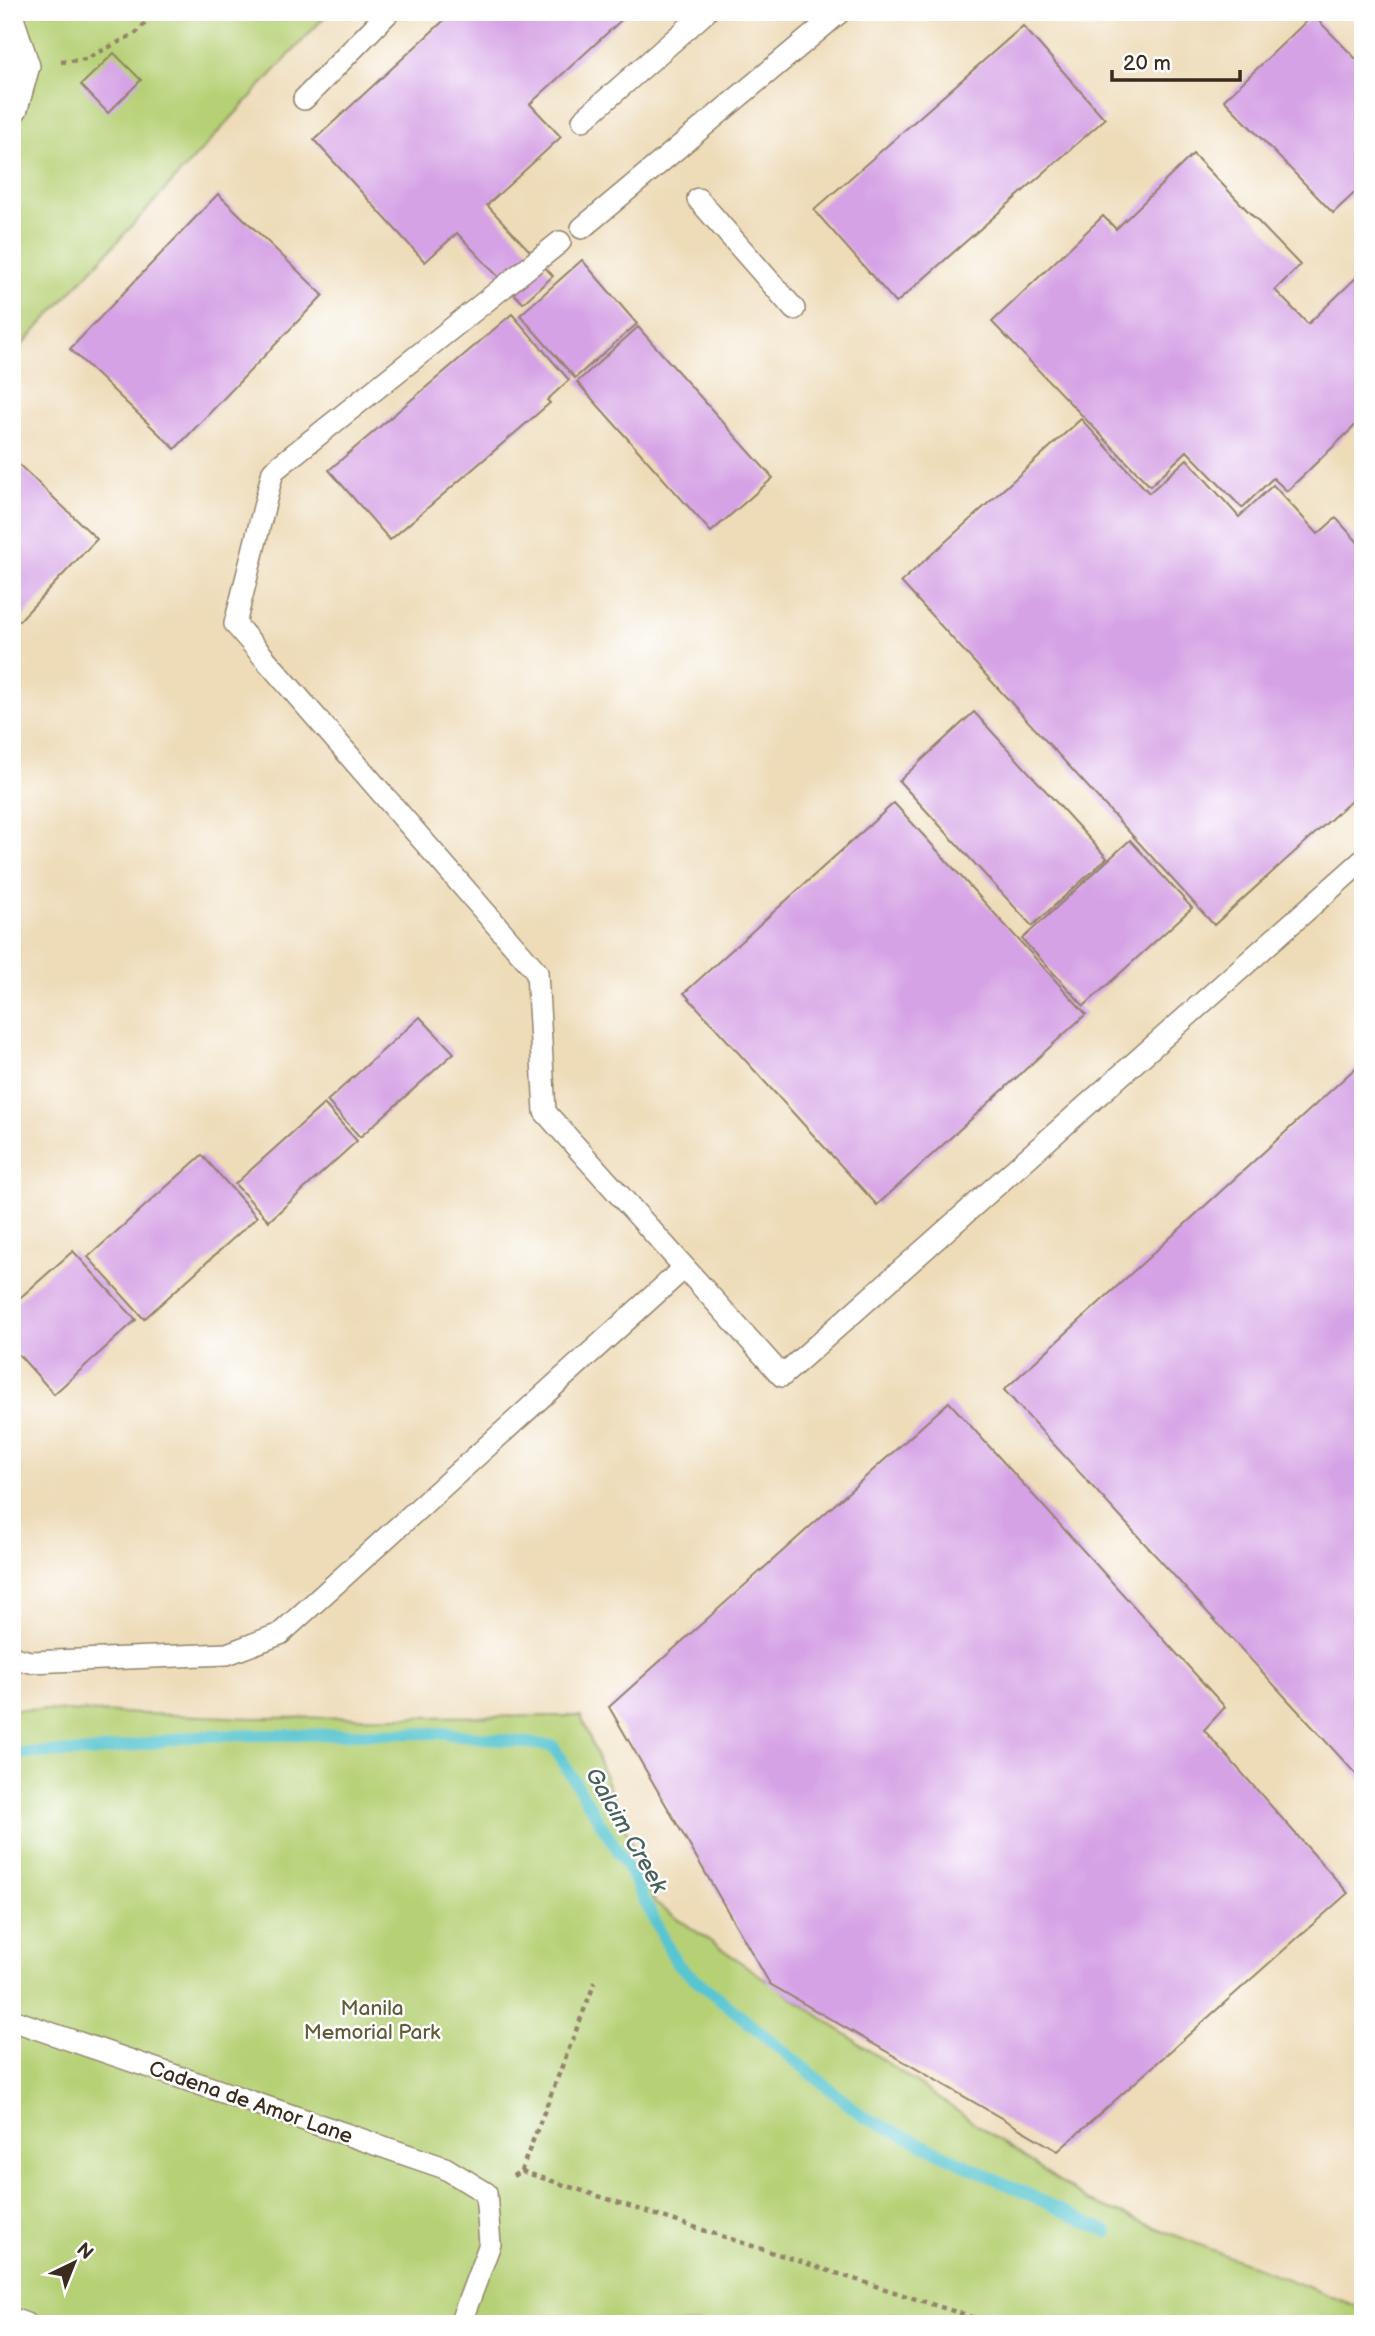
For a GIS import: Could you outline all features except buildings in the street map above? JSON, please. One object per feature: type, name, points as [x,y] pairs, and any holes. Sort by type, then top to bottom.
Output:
[{"type":"lane","points":[[304,99],[389,12]]},
{"type":"lane","points":[[583,120],[706,12]]},
{"type":"lane","points":[[582,228],[840,12]]},
{"type":"lane","points":[[12,15],[29,66],[12,115]]},
{"type":"lane","points":[[698,199],[794,309]]},
{"type":"lane","points":[[560,242],[273,471],[235,624],[537,972],[545,1112],[782,1376],[1363,860]]},
{"type":"lane","points":[[12,1657],[30,1662],[227,1654],[280,1634],[684,1268]]},
{"type":"lane","name":"Cadena de Amor Lane","points":[[12,2020],[445,2168],[486,2193]]},
{"type":"lane","points":[[460,2324],[490,2244],[486,2193]]},
{"type":"lane","points":[[12,2319],[26,2324]]},
{"type":"path","points":[[29,66],[86,59],[136,33],[156,12]]},
{"type":"path","points":[[486,2193],[521,2171],[594,1982]]},
{"type":"path","points":[[521,2171],[993,2324]]},
{"type":"green space","points":[[12,12],[329,12],[12,356]]},
{"type":"green space","name":"Manila Memorial Park","points":[[12,1709],[256,1718],[581,1716],[655,1903],[1088,2201],[1363,2309],[1363,2324],[12,2324]]},
{"type":"waterway","name":"Galcim Creek","points":[[12,1753],[90,1752],[196,1736],[443,1733],[553,1746],[624,1861],[677,1964],[864,2117],[1108,2232]]}]
